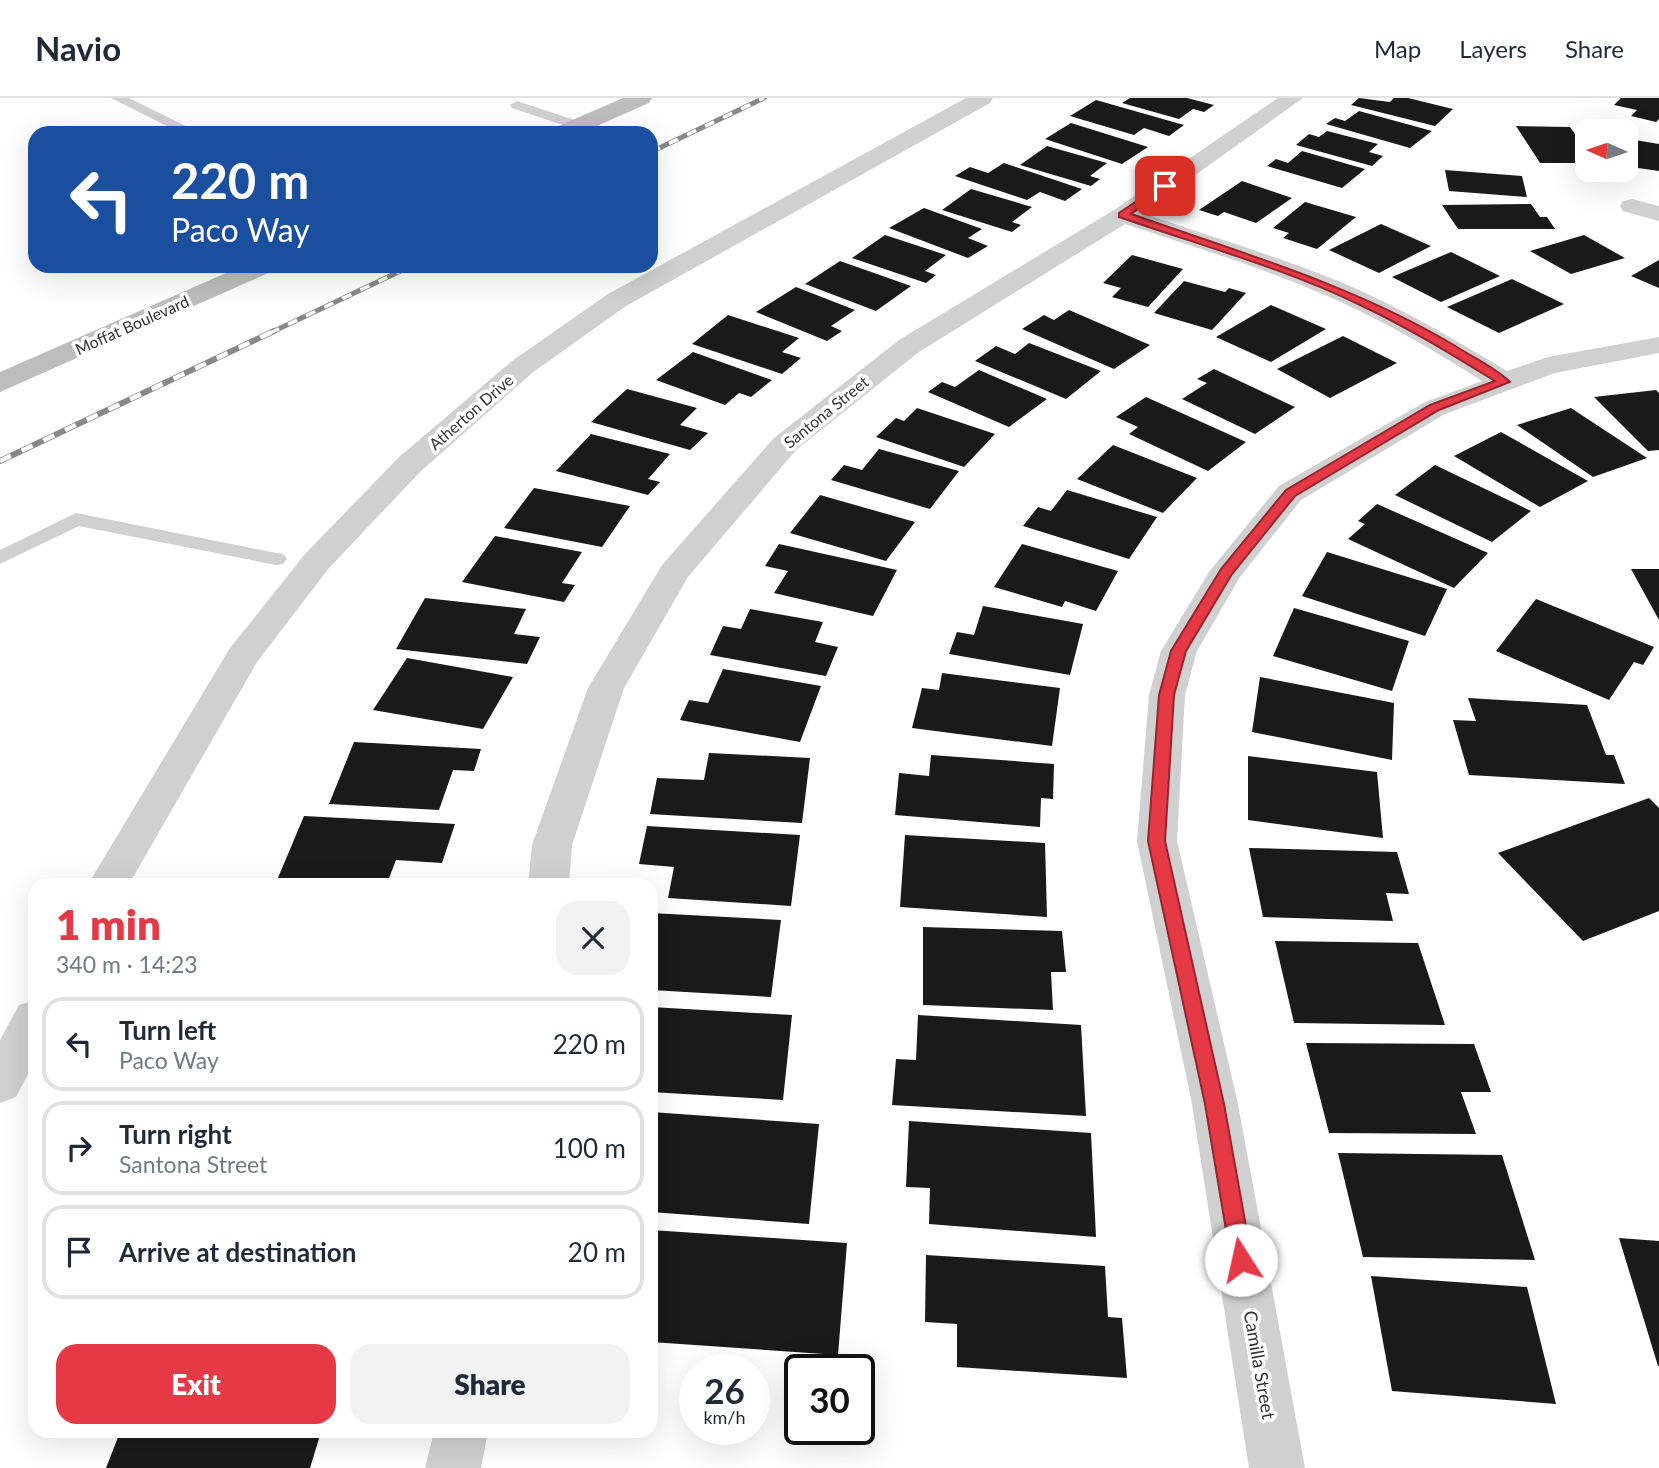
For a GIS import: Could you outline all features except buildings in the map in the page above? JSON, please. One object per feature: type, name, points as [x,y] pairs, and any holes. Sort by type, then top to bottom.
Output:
[{"type":"main road","points":[[579,126],[641,98]]},
{"type":"main road","name":"Moffat Boulevard","points":[[0,383],[248,273]]},
{"type":"street","name":"Atherton Drive","points":[[112,878],[243,656],[317,561],[410,464],[522,367],[617,300],[982,98]]},
{"type":"street","name":"Santona Street","points":[[549,878],[552,845],[606,688],[674,572],[785,444],[909,346],[1123,215],[1292,98]]},
{"type":"street","points":[[1632,206],[1659,214]]},
{"type":"street","points":[[1123,215],[1311,280],[1363,301],[1424,332],[1504,382]]},
{"type":"street","name":"Camilla Street","points":[[1277,1468],[1215,1104],[1157,841],[1167,695],[1179,651],[1226,572],[1290,493],[1435,408],[1548,366],[1659,345]]},
{"type":"street","points":[[0,1083],[28,1031]]},
{"type":"street","points":[[453,1468],[460,1438]]},
{"type":"lane","points":[[118,98],[178,126]]},
{"type":"lane","points":[[517,105],[562,126]]},
{"type":"lane","points":[[0,558],[76,519],[276,559]]},
{"type":"railway","points":[[658,149],[764,98]]},
{"type":"railway","points":[[270,333],[396,273]]},
{"type":"railway","points":[[0,461],[274,331]]},
{"type":"route","points":[[1165,186],[1123,215],[1311,280],[1363,301],[1424,332],[1504,382],[1435,408],[1290,493],[1226,572],[1179,651],[1167,695],[1157,841],[1215,1104],[1241,1260]]}]
